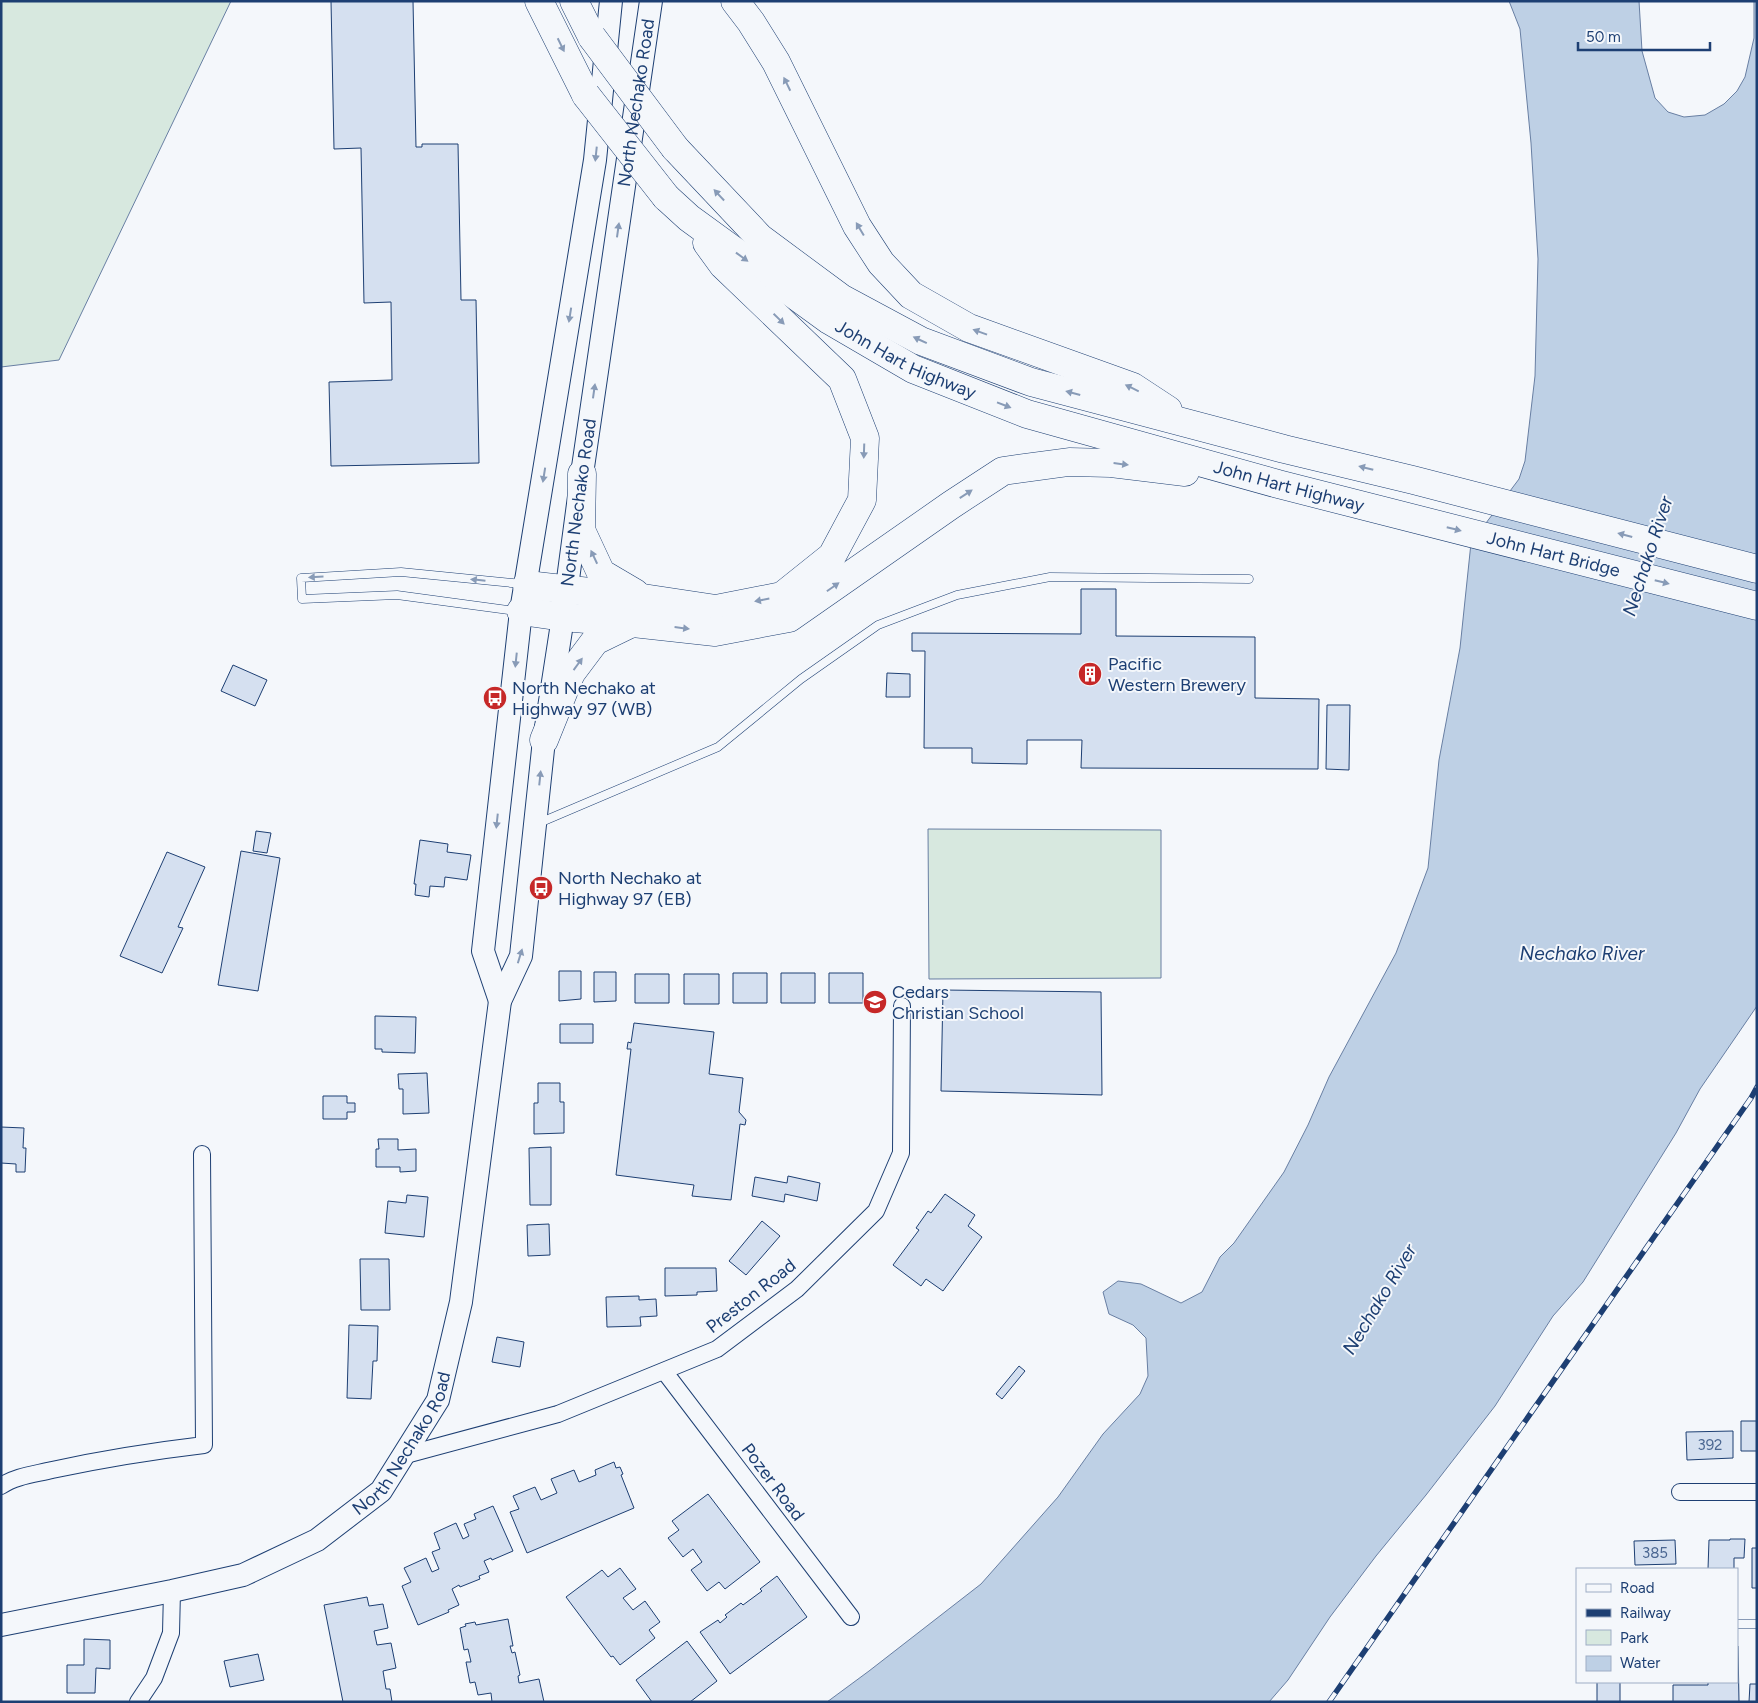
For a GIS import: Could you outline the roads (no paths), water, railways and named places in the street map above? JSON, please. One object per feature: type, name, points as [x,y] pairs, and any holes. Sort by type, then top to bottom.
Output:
[{"type":"highway","name":"John Hart Highway","points":[[539,1],[586,95],[666,197],[688,218],[829,320],[913,369],[1027,414],[1278,484],[1407,516]]},
{"type":"highway","name":"John Hart Highway","points":[[574,1],[592,37],[675,148],[760,238],[841,298],[913,337],[1031,382],[1284,449],[1413,480]]},
{"type":"highway","points":[[735,1],[751,22],[776,62],[857,226],[881,263],[911,296],[969,328],[1133,387],[1188,423]]},
{"type":"highway","points":[[521,611],[563,618],[638,610],[716,609],[782,596],[832,556],[862,500],[865,438],[842,379],[723,265],[688,218]]},
{"type":"highway","points":[[527,585],[567,590],[715,632],[789,618],[1003,471],[1069,462],[1111,463],[1278,484]]},
{"type":"highway","points":[[582,474],[581,530],[601,573],[638,610]]},
{"type":"highway","name":"John Hart Bridge","points":[[1413,480],[1757,569]]},
{"type":"highway","name":"John Hart Bridge","points":[[1407,516],[1757,606]]},
{"type":"highway","points":[[544,740],[571,673],[595,641],[638,610]]},
{"type":"main road","name":"North Nechako Road","points":[[500,1000],[483,951],[521,611],[527,585],[596,160],[611,1]]},
{"type":"main road","name":"North Nechako Road","points":[[1,1626],[243,1575],[318,1540],[380,1491],[438,1400],[462,1302],[500,1000],[521,956],[544,740],[651,1]]},
{"type":"street","name":"Preston Road","points":[[402,1456],[558,1414],[717,1349],[797,1289],[876,1211],[902,1153],[902,1006]]},
{"type":"street","points":[[1,1486],[25,1476],[70,1466],[134,1454],[204,1445],[202,1154]]},
{"type":"street","name":"Pozer Road","points":[[664,1371],[851,1617]]},
{"type":"street","points":[[1680,1492],[1757,1492]]},
{"type":"street","points":[[138,1702],[154,1678],[171,1633],[172,1591]]},
{"type":"lane","points":[[521,611],[397,595],[302,599],[301,578],[401,572],[527,585]]},
{"type":"lane","points":[[535,824],[718,747],[801,679],[878,625],[957,595],[1050,577],[1249,579]]},
{"type":"lane","points":[[1738,1624],[1757,1624]]},
{"type":"water","name":"Nechako River","points":[[1509,1],[1639,1],[1642,51],[1655,98],[1668,112],[1684,117],[1705,115],[1724,104],[1737,91],[1745,77],[1754,38],[1754,1],[1757,1],[1757,1006],[1700,1089],[1676,1133],[1583,1282],[1553,1316],[1495,1406],[1376,1556],[1330,1617],[1288,1680],[1269,1702],[827,1702],[981,1584],[1058,1497],[1103,1434],[1140,1394],[1148,1376],[1146,1338],[1133,1325],[1109,1314],[1103,1292],[1118,1281],[1141,1284],[1181,1303],[1202,1292],[1220,1257],[1234,1243],[1284,1172],[1308,1125],[1329,1077],[1396,953],[1428,868],[1439,760],[1460,648],[1471,543],[1519,479],[1525,461],[1535,376],[1538,259],[1531,143],[1520,29]]},
{"type":"railway","points":[[1329,1702],[1757,1087]]},
{"type":"place","name":"Pacific Western Brewery","points":[[1090,674]]},
{"type":"place","name":"North Nechako at Highway 97 (WB)","points":[[495,698]]},
{"type":"place","name":"North Nechako at Highway 97 (EB)","points":[[541,888]]},
{"type":"place","name":"Cedars Christian School","points":[[875,1002]]}]
